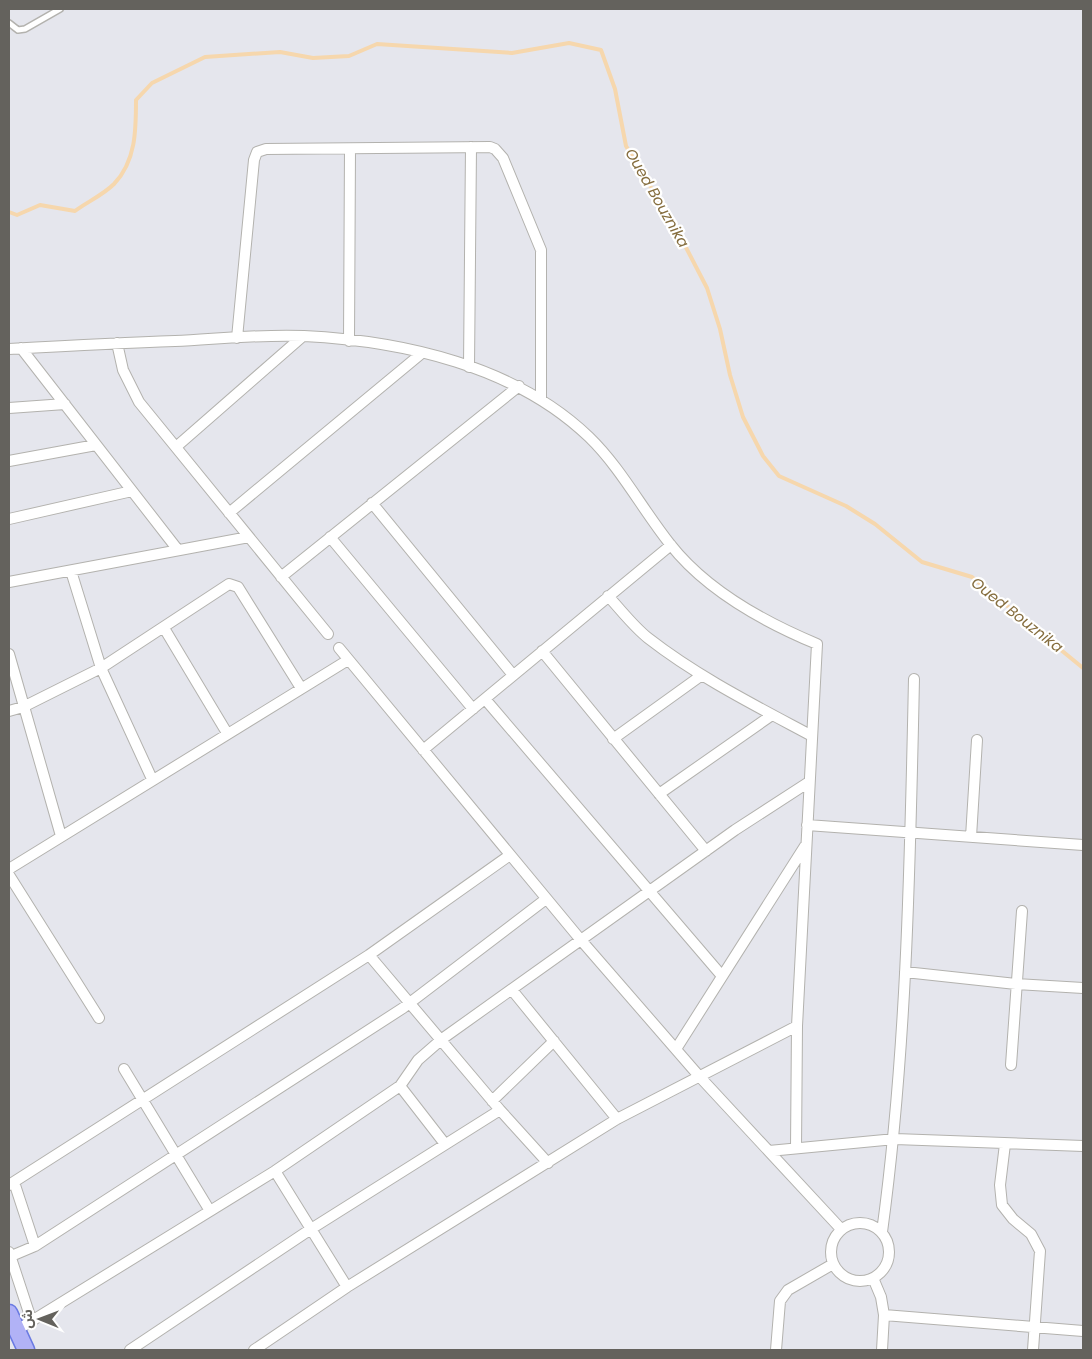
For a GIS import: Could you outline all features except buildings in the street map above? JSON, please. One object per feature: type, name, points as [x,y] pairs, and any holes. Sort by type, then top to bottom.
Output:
[{"type":"main road","points":[[9,1313],[15,1350]]},
{"type":"main road","points":[[13,1334],[26,1350]]},
{"type":"street","points":[[469,367],[471,147]]},
{"type":"street","points":[[237,338],[255,156],[262,150],[490,147],[500,153],[541,250],[541,398]]},
{"type":"street","points":[[349,341],[350,149]]},
{"type":"street","points":[[176,448],[303,336]]},
{"type":"street","points":[[9,349],[303,336],[349,341],[422,353],[469,367],[519,386],[541,398],[600,448],[671,545],[694,570],[720,591],[785,630],[817,644],[796,1026],[796,1148]]},
{"type":"street","points":[[117,344],[123,370],[134,394],[328,634]]},
{"type":"street","points":[[21,348],[178,550]]},
{"type":"street","points":[[229,513],[422,353]]},
{"type":"street","points":[[281,576],[519,386]]},
{"type":"street","points":[[9,408],[65,404]]},
{"type":"street","points":[[9,462],[96,445]]},
{"type":"street","points":[[9,519],[132,492]]},
{"type":"street","points":[[372,503],[513,676]]},
{"type":"street","points":[[9,582],[249,537]]},
{"type":"street","points":[[330,537],[473,709]]},
{"type":"street","points":[[423,750],[671,545]]},
{"type":"street","points":[[71,571],[101,668],[152,779]]},
{"type":"street","points":[[9,712],[23,707],[101,668],[226,586],[236,585],[301,688]]},
{"type":"street","points":[[608,596],[646,636],[702,675],[812,736]]},
{"type":"street","points":[[164,628],[227,733]]},
{"type":"street","points":[[339,648],[580,940],[699,1076],[840,1229]]},
{"type":"street","points":[[542,651],[706,851]]},
{"type":"street","points":[[9,654],[61,836]]},
{"type":"street","points":[[9,869],[152,779],[348,660]]},
{"type":"street","points":[[613,739],[702,675]]},
{"type":"street","points":[[882,1232],[895,1139],[905,972],[911,833],[914,679]]},
{"type":"street","points":[[485,699],[576,804],[648,892],[722,976]]},
{"type":"street","points":[[659,794],[772,714]]},
{"type":"street","points":[[971,837],[977,740]]},
{"type":"street","points":[[13,1334],[275,1171],[400,1086],[418,1060],[442,1039],[706,851],[809,782]]},
{"type":"street","points":[[807,826],[1083,845]]},
{"type":"street","points":[[676,1049],[806,846]]},
{"type":"street","points":[[35,1246],[12,1183],[369,955],[510,855]]},
{"type":"street","points":[[9,875],[99,1018]]},
{"type":"street","points":[[32,1322],[9,1255],[35,1246],[410,1002],[546,899]]},
{"type":"street","points":[[1011,1065],[1022,911]]},
{"type":"street","points":[[369,955],[442,1039],[492,1101],[548,1163]]},
{"type":"street","points":[[905,972],[1016,984],[1083,988]]},
{"type":"street","points":[[512,990],[617,1120]]},
{"type":"street","points":[[254,1350],[347,1287],[617,1120],[796,1026]]},
{"type":"street","points":[[492,1101],[554,1041]]},
{"type":"street","points":[[124,1069],[210,1211]]},
{"type":"street","points":[[400,1086],[445,1144]]},
{"type":"street","points":[[130,1350],[311,1229],[500,1110]]},
{"type":"street","points":[[769,1151],[895,1139],[1083,1146]]},
{"type":"street","points":[[1005,1144],[1000,1185],[1002,1205],[1013,1219],[1032,1234],[1040,1251],[1033,1350]]},
{"type":"street","points":[[275,1171],[347,1287]]},
{"type":"street","points":[[854,1222],[862,1222],[870,1224],[882,1232],[886,1239],[889,1254],[884,1268],[873,1278],[865,1281],[850,1280],[843,1276],[833,1264],[831,1257],[832,1242],[840,1229],[854,1222]]},
{"type":"street","points":[[776,1350],[780,1301],[788,1290],[833,1264]]},
{"type":"street","points":[[873,1278],[881,1297],[884,1315],[882,1350]]},
{"type":"street","points":[[884,1315],[1083,1330]]},
{"type":"lane","points":[[9,23],[18,30],[25,29],[60,9]]},
{"type":"waterway","name":"Oued Bouznika","points":[[9,212],[17,215],[40,205],[75,211],[110,188],[121,175],[131,155],[135,134],[136,100],[152,83],[205,57],[280,52],[313,58],[349,56],[377,44],[512,53],[569,43],[601,50],[615,89],[626,146],[679,234],[707,288],[720,329],[730,375],[743,417],[763,456],[779,476],[846,506],[875,524],[922,562],[972,577],[1083,668]]}]
